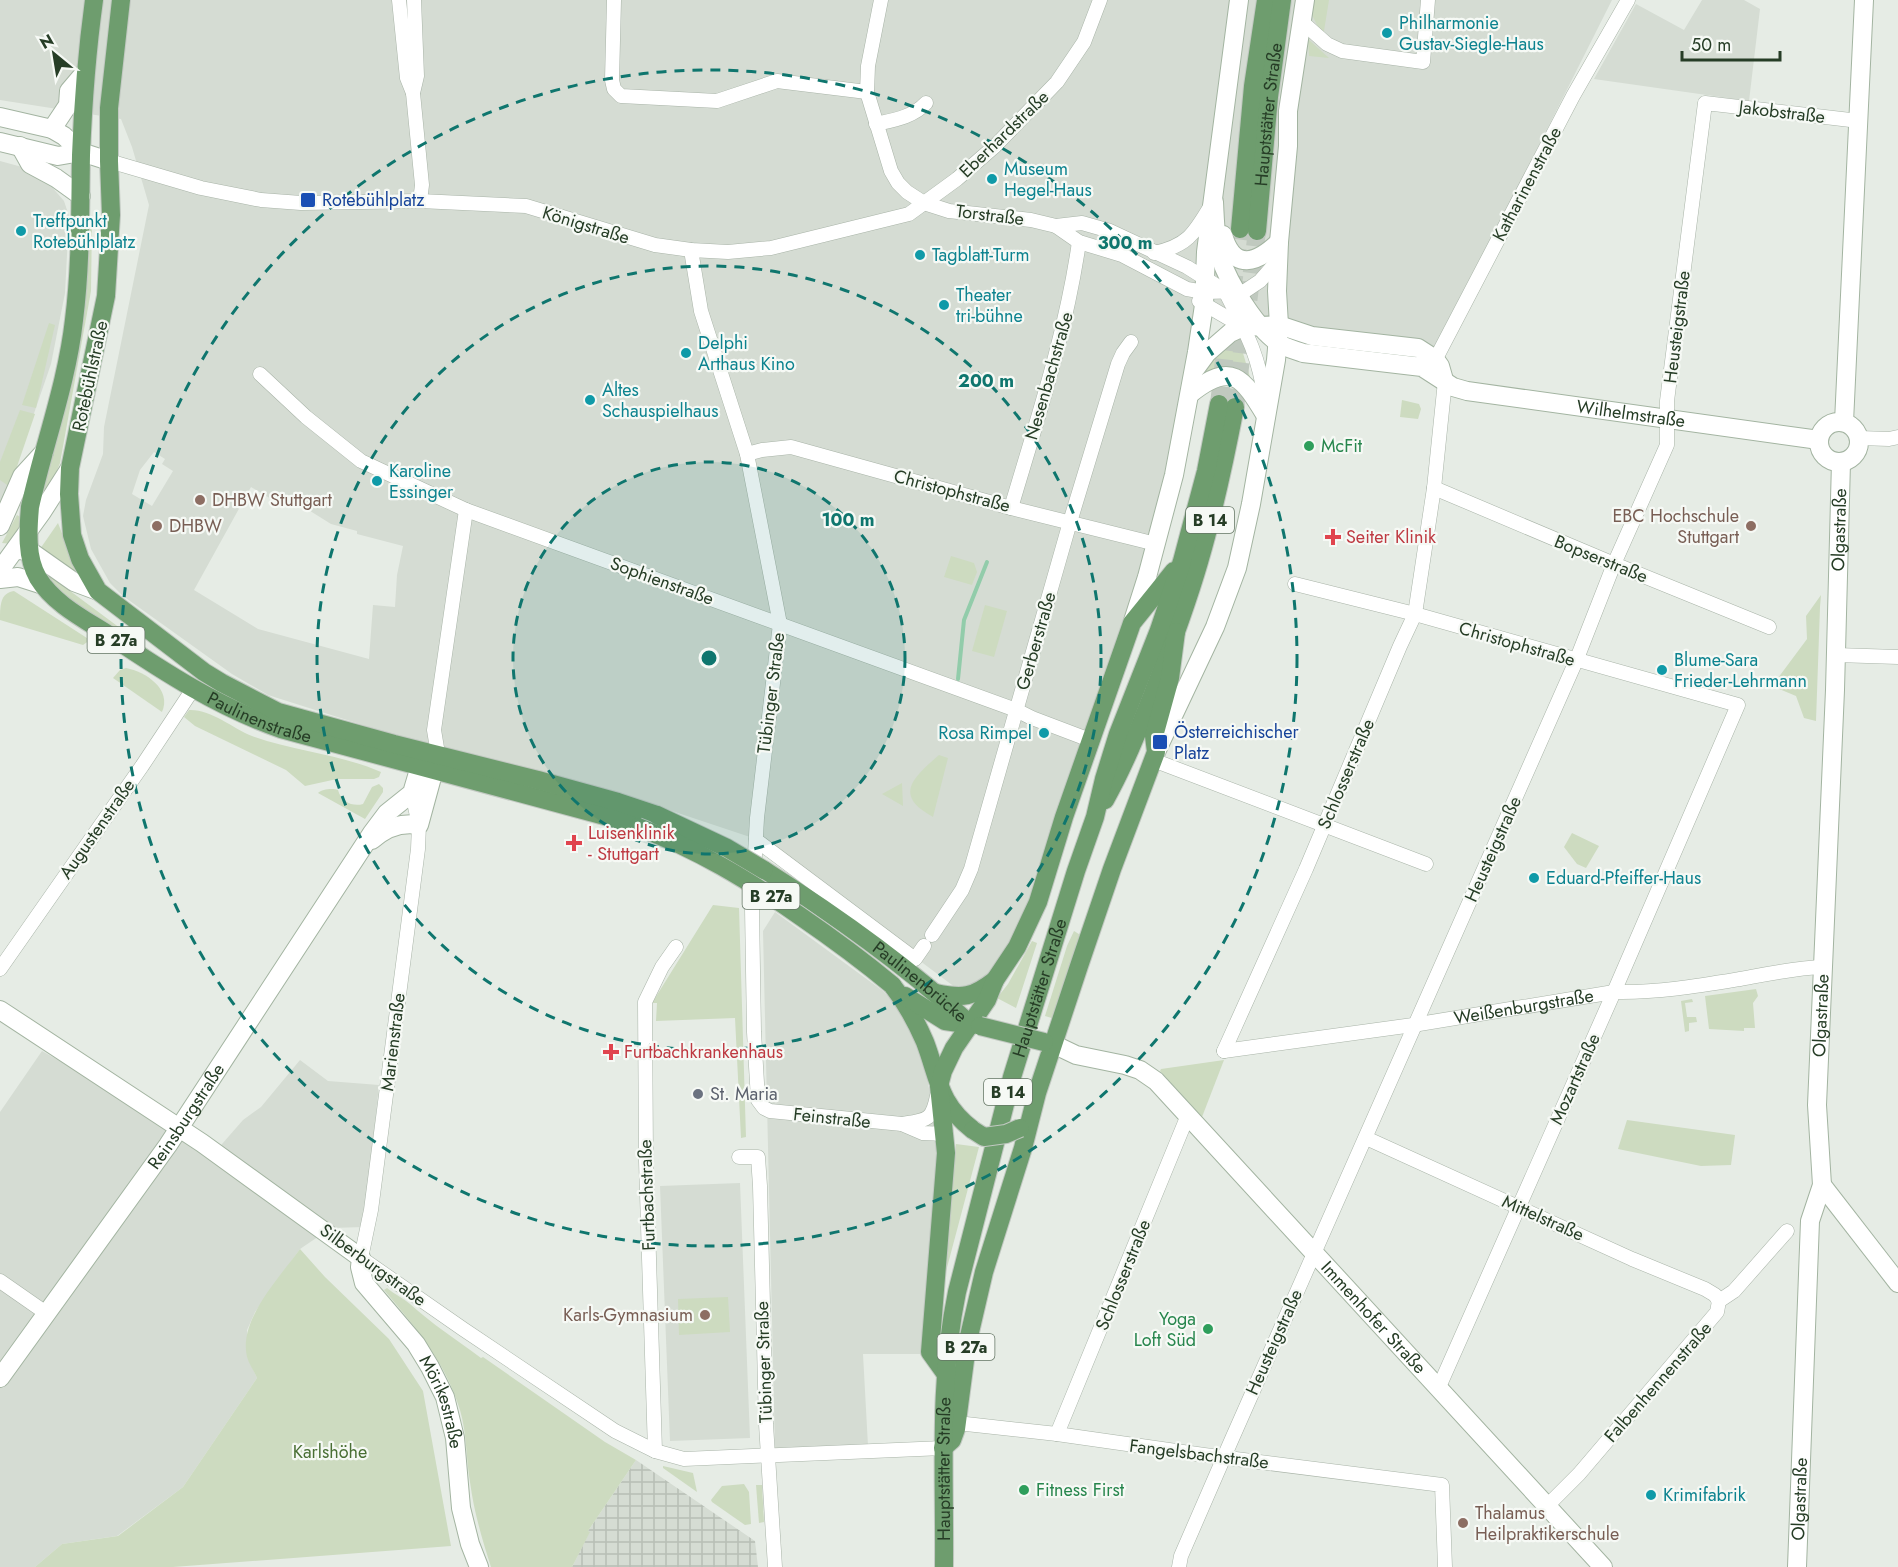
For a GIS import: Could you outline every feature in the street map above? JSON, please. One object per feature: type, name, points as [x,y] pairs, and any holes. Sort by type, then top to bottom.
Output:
[{"type":"main road","name":"B 27a","points":[[81,152],[86,71],[94,0]]},
{"type":"main road","name":"Rotebühlstraße","points":[[70,468],[106,296],[111,250],[109,161],[112,76],[121,0]]},
{"type":"main road","name":"Hauptstätter Straße","points":[[1266,0],[1253,86],[1249,230],[1282,0]]},
{"type":"main road","points":[[1276,39],[1292,0]]},
{"type":"main road","name":"Rotebühlstraße","points":[[44,452],[68,358],[74,322],[79,272],[81,152]]},
{"type":"main road","name":"Hauptstätter Straße","points":[[944,1567],[945,1372],[950,1324],[957,1292],[1011,1077],[1095,817],[1118,734],[1159,630],[1182,561],[1206,471],[1227,405],[1224,465],[1199,562],[1176,632],[1134,741],[1117,779],[1095,817]]},
{"type":"main road","name":"Paulinenstraße","points":[[44,452],[30,507],[28,531],[15,551],[32,564],[43,585],[61,604],[193,689],[246,716],[272,726],[618,802],[657,815]]},
{"type":"main road","name":"Paulinenstraße","points":[[70,468],[72,535],[80,559],[98,591],[204,672],[278,712],[638,827]]},
{"type":"main road","points":[[976,1135],[952,1111],[939,1086],[945,1065],[975,1025],[995,980],[1017,947],[1038,902],[1064,817],[1132,623],[1182,561]]},
{"type":"main road","name":"B 27a","points":[[943,1448],[952,1440],[957,1423],[974,1308],[1045,1070],[1048,1043],[1155,756],[1154,736],[1170,678],[1176,632]]},
{"type":"main road","name":"Paulinenbrücke","points":[[657,815],[727,848],[791,887],[873,944],[975,1025]]},
{"type":"main road","name":"Paulinenbrücke","points":[[638,827],[674,840],[718,862],[750,882],[857,955],[892,985],[912,1007],[945,1021],[975,1025]]},
{"type":"main road","points":[[930,989],[965,997],[976,993],[995,980]]},
{"type":"main road","name":"B 27a","points":[[912,1007],[939,1086],[946,1134]]},
{"type":"main road","name":"B 27a","points":[[975,1025],[1048,1043]]},
{"type":"main road","points":[[946,1134],[1006,1134],[1020,1128],[1032,1112]]},
{"type":"main road","name":"Hauptstätter Straße","points":[[945,1372],[930,1352],[946,1134]]},
{"type":"street","points":[[0,117],[52,129],[64,136],[81,152],[109,161],[201,188],[261,200],[301,203],[420,201],[422,185],[413,93],[407,78],[399,0]]},
{"type":"street","points":[[413,93],[417,76],[414,0]]},
{"type":"street","points":[[614,0],[612,80],[614,89],[621,96],[717,101],[777,81],[867,92]]},
{"type":"street","points":[[880,0],[869,54],[867,92],[895,179],[907,192],[924,203]]},
{"type":"street","name":"Eberhardstraße","points":[[691,250],[728,252],[771,248],[909,214],[973,166],[1057,81],[1084,42],[1100,0]]},
{"type":"street","points":[[1132,623],[1174,475],[1190,394],[1200,291],[1214,202],[1239,0]]},
{"type":"street","points":[[1305,0],[1288,111],[1288,146],[1279,251],[1267,336],[1266,416],[1251,504],[1237,568],[1215,627],[1155,756],[1324,826],[1426,864]]},
{"type":"street","points":[[1300,21],[1327,44],[1342,51],[1423,62],[1428,0]]},
{"type":"street","name":"Katharinenstraße","points":[[1432,365],[1573,96],[1628,0]]},
{"type":"street","points":[[1844,422],[1864,0]]},
{"type":"street","name":"B 27a","points":[[52,129],[68,105],[69,91],[86,71]]},
{"type":"street","points":[[876,124],[905,117],[926,103]]},
{"type":"street","name":"Jakobstraße","points":[[1705,103],[1859,121]]},
{"type":"street","name":"Heusteigstraße","points":[[1179,1567],[1181,1556],[1366,1138],[1413,1025],[1471,900],[1576,661],[1614,564],[1667,445],[1667,401],[1705,103]]},
{"type":"street","points":[[0,142],[58,156],[81,152]]},
{"type":"street","points":[[20,146],[30,164],[56,178],[81,196]]},
{"type":"street","name":"Königstraße","points":[[420,201],[525,206],[655,245],[691,250]]},
{"type":"street","points":[[1214,202],[1224,240],[1235,258],[1250,260],[1279,251]]},
{"type":"street","points":[[1154,253],[1170,250],[1189,239],[1214,202]]},
{"type":"street","points":[[1214,202],[1216,239],[1220,257],[1236,296],[1267,336]]},
{"type":"street","name":"Torstraße","points":[[924,203],[950,211],[1031,220],[1056,226],[1082,223],[1110,231],[1154,253],[1200,291]]},
{"type":"street","name":"Torstraße","points":[[1056,226],[1079,242],[1122,255],[1200,291]]},
{"type":"street","name":"Nesenbachstraße","points":[[1011,508],[1061,333],[1079,242]]},
{"type":"street","name":"Tübinger Straße","points":[[691,250],[701,311],[747,454],[780,624],[756,840],[752,920],[756,1094],[764,1108]]},
{"type":"street","points":[[1200,291],[1236,296],[1260,281],[1279,251]]},
{"type":"street","points":[[1200,291],[1267,336],[1303,353],[1422,367],[1440,366],[1444,381]]},
{"type":"street","points":[[1194,370],[1218,342],[1230,333],[1312,336],[1418,348],[1432,365]]},
{"type":"street","points":[[1266,416],[1259,365],[1267,336]]},
{"type":"street","name":"Gerberstraße","points":[[756,840],[915,959],[962,890],[970,869],[1118,364],[1122,353],[1131,342]]},
{"type":"street","name":"Sophienstraße","points":[[260,374],[306,417],[361,461],[466,510],[957,688],[1090,740]]},
{"type":"street","points":[[1190,394],[1215,378],[1234,377],[1244,382],[1266,416]]},
{"type":"street","name":"Wilhelmstraße","points":[[1444,381],[1467,391],[1819,440]]},
{"type":"street","name":"Schlosserstraße","points":[[1224,1051],[1415,614],[1434,488],[1444,381]]},
{"type":"street","points":[[1844,422],[1854,428],[1859,438],[1857,451],[1853,456],[1841,462],[1828,458],[1820,447],[1819,440],[1825,428],[1830,424],[1844,422]]},
{"type":"street","points":[[1859,438],[1889,440],[1898,437]]},
{"type":"street","name":"Christophstraße","points":[[747,454],[791,447],[1011,508],[1156,544]]},
{"type":"street","name":"Rotebühlstraße","points":[[0,526],[22,476],[44,452]]},
{"type":"street","name":"Olgastraße","points":[[1797,1567],[1810,1221],[1822,1185],[1817,1105],[1836,655],[1841,462]]},
{"type":"street","name":"Rotebühlstraße","points":[[28,531],[70,468]]},
{"type":"street","name":"Bopserstraße","points":[[1434,488],[1769,627]]},
{"type":"street","name":"Marienstraße","points":[[361,1258],[371,1210],[427,760],[435,746],[434,730],[466,510]]},
{"type":"street","points":[[0,570],[15,551],[74,582],[98,591]]},
{"type":"street","points":[[0,579],[18,578],[43,585]]},
{"type":"street","name":"Christophstraße","points":[[1295,584],[1415,614],[1738,705]]},
{"type":"street","points":[[1836,655],[1898,657]]},
{"type":"street","name":"Augustenstraße","points":[[0,969],[193,689]]},
{"type":"street","name":"Mozartstraße","points":[[1439,1387],[1738,705]]},
{"type":"street","points":[[412,793],[427,760]]},
{"type":"street","name":"Marienstraße","points":[[412,793],[419,825]]},
{"type":"street","name":"Reinsburgstraße","points":[[0,1378],[179,1128],[387,813],[412,793]]},
{"type":"street","name":"Reinsburgstraße","points":[[362,849],[379,834],[389,829],[407,823],[419,825]]},
{"type":"street","name":"Furtbachstraße","points":[[656,1451],[646,1149],[645,1002],[662,967],[676,947]]},
{"type":"street","name":"Weißenburgstraße","points":[[1224,1051],[1413,1025],[1614,992],[1644,992],[1686,987],[1823,967]]},
{"type":"street","name":"Silberburgstraße","points":[[0,1010],[179,1128],[463,1329],[615,1431],[656,1451],[684,1459],[768,1454]]},
{"type":"street","points":[[1048,1043],[1076,1055]]},
{"type":"street","points":[[1045,1070],[1061,1060],[1076,1055]]},
{"type":"street","name":"Immenhofer Straße","points":[[1076,1055],[1125,1065],[1140,1070],[1156,1081],[1603,1567]]},
{"type":"street","name":"Feinstraße","points":[[902,1124],[930,1117],[939,1086]]},
{"type":"street","name":"Feinstraße","points":[[764,1108],[770,1112],[902,1124],[923,1133],[946,1134]]},
{"type":"street","name":"Schlosserstraße","points":[[1057,1434],[1188,1115]]},
{"type":"street","name":"Mittelstraße","points":[[1366,1138],[1705,1289],[1715,1295],[1719,1301]]},
{"type":"street","name":"Tübinger Straße","points":[[739,1157],[758,1157],[765,1415],[775,1567]]},
{"type":"street","points":[[1822,1185],[1898,1282]]},
{"type":"street","name":"Falbenhennenstraße","points":[[1548,1505],[1579,1474],[1717,1312],[1719,1301],[1734,1291],[1787,1231]]},
{"type":"street","name":"Mörikestraße","points":[[361,1258],[360,1267],[364,1283],[416,1344],[445,1397],[455,1438],[461,1508],[467,1535],[479,1566]]},
{"type":"street","points":[[0,1281],[46,1313]]},
{"type":"street","name":"Fangelsbachstraße","points":[[957,1423],[1442,1485],[1445,1567]]},
{"type":"street","points":[[768,1454],[943,1448]]},
{"type":"shaded area","points":[[0,0],[1612,0],[1451,320],[1428,360],[1284,339],[1197,312],[1184,397],[1159,503],[1134,592],[1032,900],[980,1006],[759,840],[648,803],[448,752],[268,695],[232,674],[123,596],[110,583],[91,549],[83,516],[86,500],[103,454],[104,427],[149,205],[121,119],[0,100]],"holes":[[[154,452],[165,459],[162,464],[173,471],[152,506],[132,494],[140,470]],[[251,487],[278,503],[283,494],[331,524],[357,531],[357,534],[403,546],[397,575],[395,607],[373,605],[369,659],[258,629],[194,590]]]},
{"type":"shaded area","points":[[1702,0],[1744,0],[1760,9],[1749,101],[1594,79],[1636,4],[1684,30]]},
{"type":"shaded area","points":[[0,161],[22,167],[44,178],[64,201],[69,216],[65,293],[51,364],[0,512]]},
{"type":"shaded area","points":[[775,912],[883,991],[902,1012],[923,1057],[942,1157],[927,1354],[863,1354],[868,1446],[775,1449],[763,931]]},
{"type":"shaded area","points":[[42,1051],[179,1128],[215,1152],[243,1120],[261,1107],[300,1060],[328,1081],[379,1085],[364,1227],[331,1228],[300,1249],[255,1312],[247,1330],[247,1356],[257,1378],[183,1487],[117,1536],[62,1544],[35,1567],[0,1567],[0,1112]]},
{"type":"shaded area","name":"Karls-Gymnasium","points":[[740,1183],[750,1438],[670,1441],[660,1186]]},
{"type":"shaded area","points":[[636,1460],[755,1541],[758,1567],[572,1567],[588,1531]]},
{"type":"green space","points":[[1312,0],[1329,0],[1323,37],[1310,11]]},
{"type":"green space","points":[[1308,39],[1329,58],[1309,56]]},
{"type":"green space","points":[[88,222],[92,222],[91,291],[60,463],[54,478],[42,495]]},
{"type":"green space","points":[[49,323],[55,325],[36,408],[22,405]]},
{"type":"green space","points":[[1220,346],[1243,353],[1250,377],[1202,375]]},
{"type":"green space","points":[[1402,400],[1419,404],[1421,409],[1418,419],[1400,417]]},
{"type":"green space","points":[[20,410],[35,414],[10,487],[0,480],[0,462]]},
{"type":"green space","points":[[17,515],[22,518],[21,532],[12,544],[2,543]]},
{"type":"green space","points":[[58,523],[78,575],[40,549]]},
{"type":"green space","points":[[951,556],[974,563],[977,572],[972,585],[944,577]]},
{"type":"green space","points":[[46,573],[167,663],[81,610],[53,585]]},
{"type":"green space","points":[[14,591],[90,640],[83,645],[0,620],[3,597]]},
{"type":"green space","points":[[1821,595],[1816,721],[1804,718],[1796,696],[1772,686],[1807,639],[1806,616]]},
{"type":"green space","points":[[985,605],[1007,611],[994,657],[972,651]]},
{"type":"green space","points":[[126,668],[141,673],[160,689],[164,704],[162,712],[113,678],[120,670]]},
{"type":"green space","points":[[189,710],[213,716],[252,736],[349,761],[381,772],[379,777],[374,779],[337,779],[305,786],[286,770],[195,726],[184,717]]},
{"type":"green space","points":[[939,755],[948,758],[933,817],[920,809],[910,794],[915,778]]},
{"type":"green space","points":[[902,783],[903,806],[882,794]]},
{"type":"green space","points":[[379,784],[383,792],[365,819],[318,793],[336,789],[345,800],[359,805],[363,804],[372,787]]},
{"type":"green space","points":[[1572,833],[1599,846],[1586,868],[1577,864],[1564,847]]},
{"type":"green space","points":[[713,905],[739,908],[746,1137],[741,1138],[735,1018],[656,1021],[657,1003],[652,1003]]},
{"type":"green space","points":[[1074,931],[1082,936],[1055,1019],[1045,1016]]},
{"type":"green space","points":[[1032,941],[1037,943],[1016,1008],[997,998],[1008,984]]},
{"type":"green space","points":[[1756,989],[1758,996],[1753,1003],[1755,1028],[1744,1028],[1744,1031],[1709,1029],[1705,996]]},
{"type":"green space","points":[[1692,999],[1693,1002],[1685,1003],[1687,1017],[1696,1017],[1697,1022],[1689,1023],[1689,1031],[1685,1032],[1681,1001]]},
{"type":"green space","points":[[1224,1060],[1202,1117],[1160,1071],[1161,1069]]},
{"type":"green space","points":[[1627,1120],[1735,1135],[1731,1165],[1701,1166],[1618,1149]]},
{"type":"green space","points":[[956,1144],[979,1147],[944,1279],[952,1158],[955,1158]]},
{"type":"green space","name":"Karlshöhe","points":[[300,1249],[325,1277],[389,1339],[423,1391],[451,1546],[173,1567],[35,1567],[62,1544],[118,1536],[183,1487],[257,1378],[247,1357],[246,1343],[249,1328],[272,1286]]},
{"type":"green space","points":[[387,1288],[481,1358],[483,1357],[605,1442],[636,1460],[588,1531],[590,1532],[572,1567],[491,1567],[474,1504],[464,1428],[454,1392],[428,1346],[384,1290]]},
{"type":"green space","points":[[728,1297],[730,1332],[679,1335],[678,1299]]},
{"type":"green space","points":[[663,1466],[693,1473],[697,1492],[663,1468]]},
{"type":"green space","points":[[744,1484],[749,1492],[751,1524],[745,1525],[711,1500],[722,1486]]},
{"type":"green space","points":[[756,1485],[762,1485],[764,1522],[759,1523]]},
{"type":"waterway","points":[[958,679],[964,620],[987,562]]},
{"type":"tunnel","points":[[1232,293],[1240,229]]},
{"type":"tunnel","points":[[1235,407],[1257,231]]},
{"type":"tunnel","points":[[1219,404],[1228,326]]},
{"type":"place","name":"Philharmonie Gustav-Siegle-Haus","points":[[1387,33]]},
{"type":"place","name":"Museum Hegel-Haus","points":[[992,179]]},
{"type":"place","name":"Rotebühlplatz","points":[[308,200]]},
{"type":"place","name":"Treffpunkt Rotebühlplatz","points":[[21,231]]},
{"type":"place","name":"Tagblatt-Turm","points":[[920,255]]},
{"type":"place","name":"Theater tri-bühne","points":[[944,305]]},
{"type":"place","name":"Delphi Arthaus Kino","points":[[686,353]]},
{"type":"place","name":"Altes Schauspielhaus","points":[[590,400]]},
{"type":"place","name":"McFit","points":[[1309,446]]},
{"type":"place","name":"Karoline Essinger","points":[[377,481]]},
{"type":"place","name":"DHBW Stuttgart","points":[[200,500]]},
{"type":"place","name":"DHBW","points":[[157,526]]},
{"type":"place","name":"EBC Hochschule Stuttgart","points":[[1751,526]]},
{"type":"place","name":"Seiter Klinik","points":[[1333,537]]},
{"type":"place","name":"Blume-Sara Frieder-Lehrmann","points":[[1662,670]]},
{"type":"place","name":"Rosa Rimpel","points":[[1044,733]]},
{"type":"place","name":"Österreichischer Platz","points":[[1160,742]]},
{"type":"place","name":"Luisenklinik - Stuttgart","points":[[574,843]]},
{"type":"place","name":"Eduard-Pfeiffer-Haus","points":[[1534,878]]},
{"type":"place","name":"Furtbachkrankenhaus","points":[[611,1052]]},
{"type":"place","name":"St. Maria","points":[[698,1094]]},
{"type":"place","name":"Karls-Gymnasium","points":[[705,1315]]},
{"type":"place","name":"Yoga Loft Süd","points":[[1208,1329]]},
{"type":"place","name":"Fitness First","points":[[1024,1490]]},
{"type":"place","name":"Krimifabrik","points":[[1651,1495]]},
{"type":"place","name":"Thalamus Heilpraktikerschule","points":[[1463,1523]]}]
